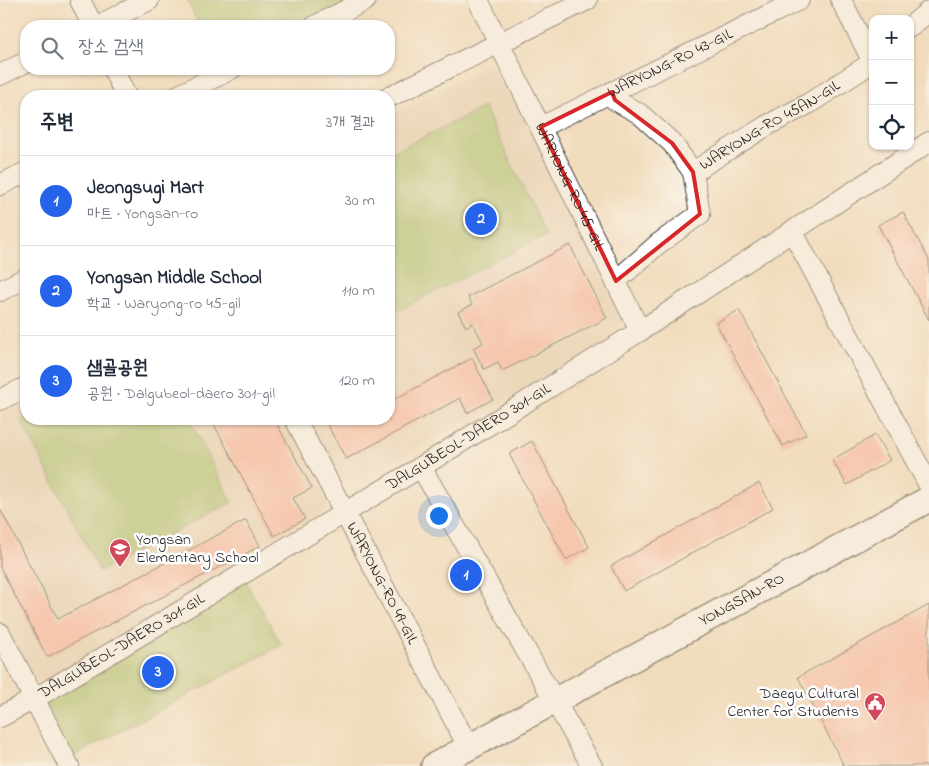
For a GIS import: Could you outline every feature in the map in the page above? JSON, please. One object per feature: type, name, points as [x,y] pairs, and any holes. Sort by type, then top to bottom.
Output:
[{"type":"main road","name":"YONGSAN-RO","points":[[434,766],[929,499]]},
{"type":"street","points":[[80,0],[90,20]]},
{"type":"street","points":[[109,20],[149,0]]},
{"type":"street","points":[[327,20],[366,0]]},
{"type":"street","name":"WARYONG-RO 45-GIL","points":[[478,0],[640,331]]},
{"type":"street","points":[[395,94],[587,0]]},
{"type":"street","name":"WARYONG-RO 43-GIL","points":[[541,127],[799,0]]},
{"type":"street","points":[[841,0],[872,60]]},
{"type":"street","points":[[914,23],[929,10]]},
{"type":"street","points":[[0,75],[20,65]]},
{"type":"street","name":"WARYONG-RO 45AN-GIL","points":[[693,172],[766,126],[808,104],[869,65]]},
{"type":"street","points":[[116,75],[123,90]]},
{"type":"street","points":[[189,90],[219,75]]},
{"type":"street","name":"WARYONG-RO 45AN-GIL","points":[[612,92],[616,100],[640,114],[672,143],[693,172],[700,214],[658,244],[616,281]]},
{"type":"street","name":"DALGUBEOL-DAERO 301-GIL","points":[[0,717],[421,467],[640,331],[792,231],[919,142]]},
{"type":"street","points":[[0,185],[20,175]]},
{"type":"street","points":[[792,231],[929,485]]},
{"type":"street","points":[[0,291],[20,281]]},
{"type":"street","points":[[0,400],[20,390]]},
{"type":"street","name":"WARYONG-RO 49-GIL","points":[[298,425],[469,748]]},
{"type":"street","points":[[421,467],[592,766]]},
{"type":"street","points":[[0,633],[69,766]]},
{"type":"highlighted area","points":[[612,92],[615,100],[672,143],[693,172],[700,214],[616,281],[541,127]]},
{"type":"shaded area","points":[[486,67],[504,77],[624,321],[617,337],[354,483],[339,481],[309,425],[395,425],[395,114]]},
{"type":"shaded area","name":"Yongsan Elementary School","points":[[20,405],[20,425],[289,425],[328,499],[322,519],[45,682],[31,677],[0,617],[0,415]]},
{"type":"green space","points":[[187,0],[361,0],[326,20],[196,20]]},
{"type":"green space","points":[[484,107],[546,235],[395,312],[395,151]]},
{"type":"green space","points":[[23,425],[192,425],[232,502],[100,571]]},
{"type":"green space","points":[[244,578],[282,645],[66,760],[39,699]]},
{"type":"building","points":[[903,212],[929,260],[929,320],[878,225]]},
{"type":"building","points":[[570,245],[607,318],[502,371],[498,362],[484,369],[473,348],[483,343],[473,323],[466,327],[458,312],[472,305],[468,297]]},
{"type":"building","points":[[739,310],[806,434],[783,446],[716,323]]},
{"type":"building","points":[[472,358],[493,399],[467,413],[460,398],[346,459],[327,425],[395,425],[395,399]]},
{"type":"building","points":[[214,425],[277,425],[312,488],[293,498],[305,519],[274,536]]},
{"type":"building","points":[[875,435],[890,460],[847,485],[832,460]]},
{"type":"building","points":[[532,441],[589,547],[566,560],[509,454]]},
{"type":"building","points":[[759,483],[773,508],[624,591],[611,566]]},
{"type":"building","points":[[0,509],[58,619],[246,520],[260,546],[47,657],[0,567]]},
{"type":"building","name":"Daegu Cultural Center for Students","points":[[929,605],[929,766],[844,766],[798,677]]},
{"type":"place","name":"Yongsan Middle School","points":[[481,219]]},
{"type":"place","name":"Yongsan Elementary School","points":[[120,568]]},
{"type":"place","name":"Jeongsugi Mart","points":[[466,575]]},
{"type":"place","name":"샘골공원","points":[[158,672]]},
{"type":"place","name":"Daegu Cultural Center for Students","points":[[875,722]]}]
